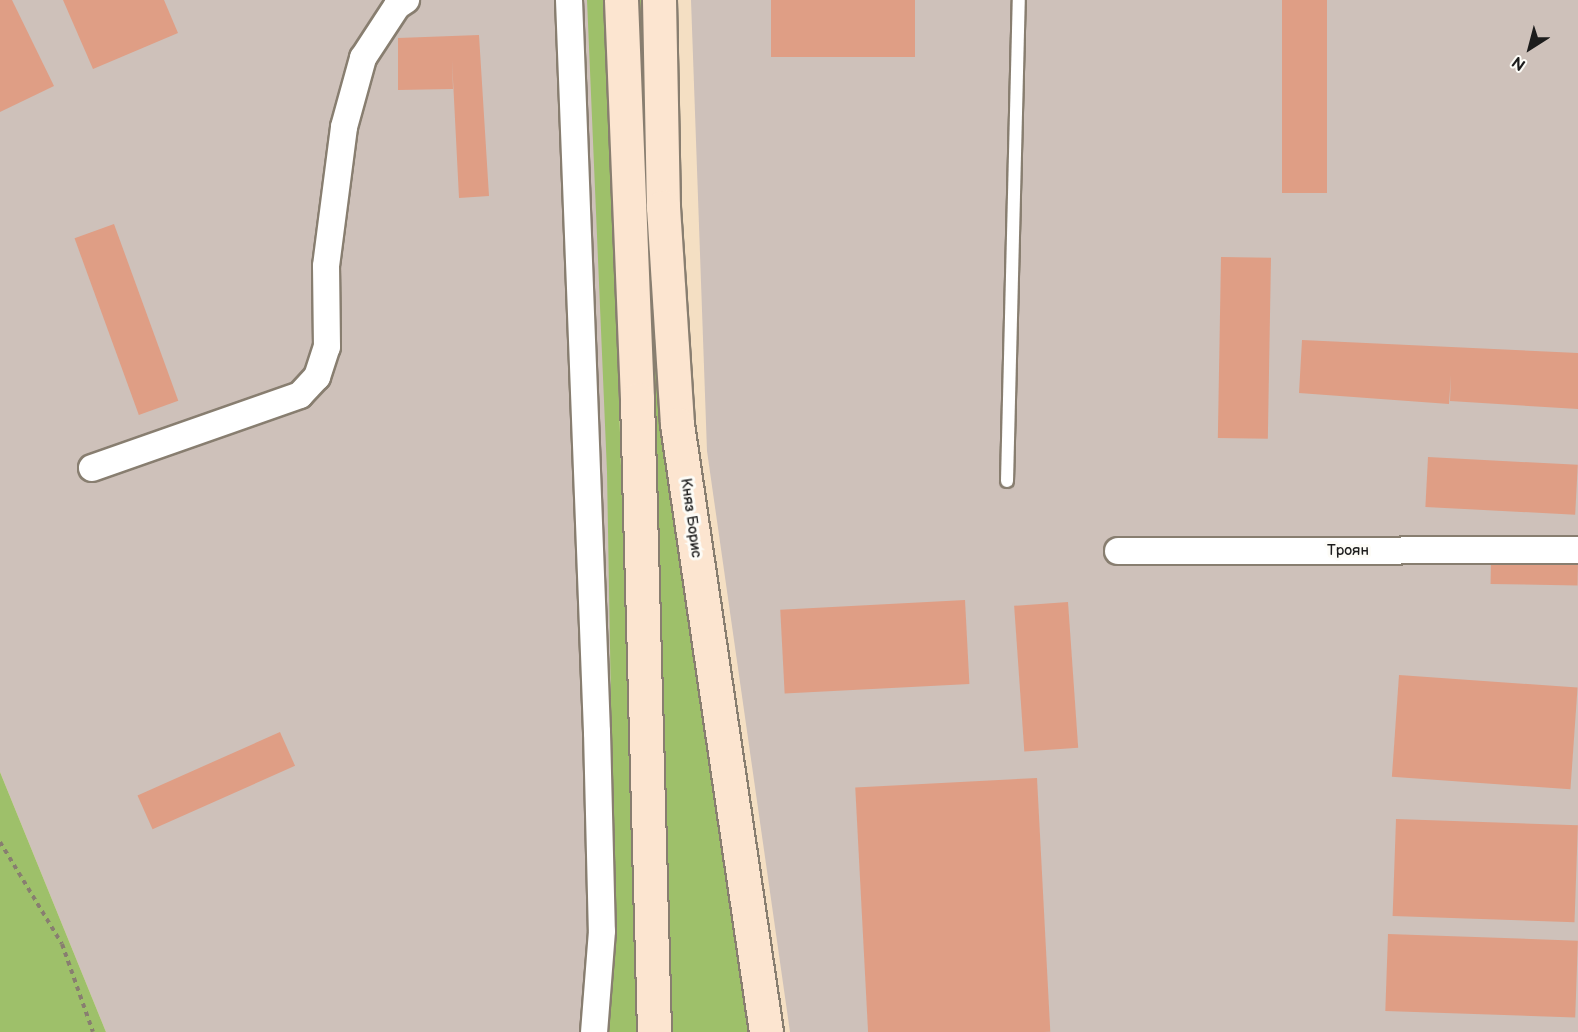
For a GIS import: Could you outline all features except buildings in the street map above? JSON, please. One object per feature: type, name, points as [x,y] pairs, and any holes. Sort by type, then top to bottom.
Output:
[{"type":"street","points":[[92,468],[300,395],[317,377],[327,347],[326,266],[344,127],[363,58],[397,6],[406,0]]},
{"type":"street","points":[[569,0],[598,756],[602,931],[594,1032]]},
{"type":"street","points":[[621,0],[637,399],[654,1032]]},
{"type":"street","name":"Княз Борис","points":[[659,0],[663,207],[677,424],[766,1032]]},
{"type":"street","name":"Троян","points":[[1118,551],[1578,550]]},
{"type":"lane","points":[[1007,481],[1019,0]]},
{"type":"path","points":[[0,842],[63,944],[93,1032]]},
{"type":"shaded area","points":[[0,0],[608,0],[621,1032],[106,1032],[0,772]]},
{"type":"shaded area","points":[[691,0],[1578,0],[1578,1032],[790,1032],[707,451]]},
{"type":"green space","points":[[587,0],[607,0],[638,1032],[605,1032],[615,938],[607,472]]},
{"type":"green space","points":[[636,0],[643,0],[749,1032],[670,1032]]},
{"type":"green space","points":[[0,772],[106,1032],[0,1032]]}]
